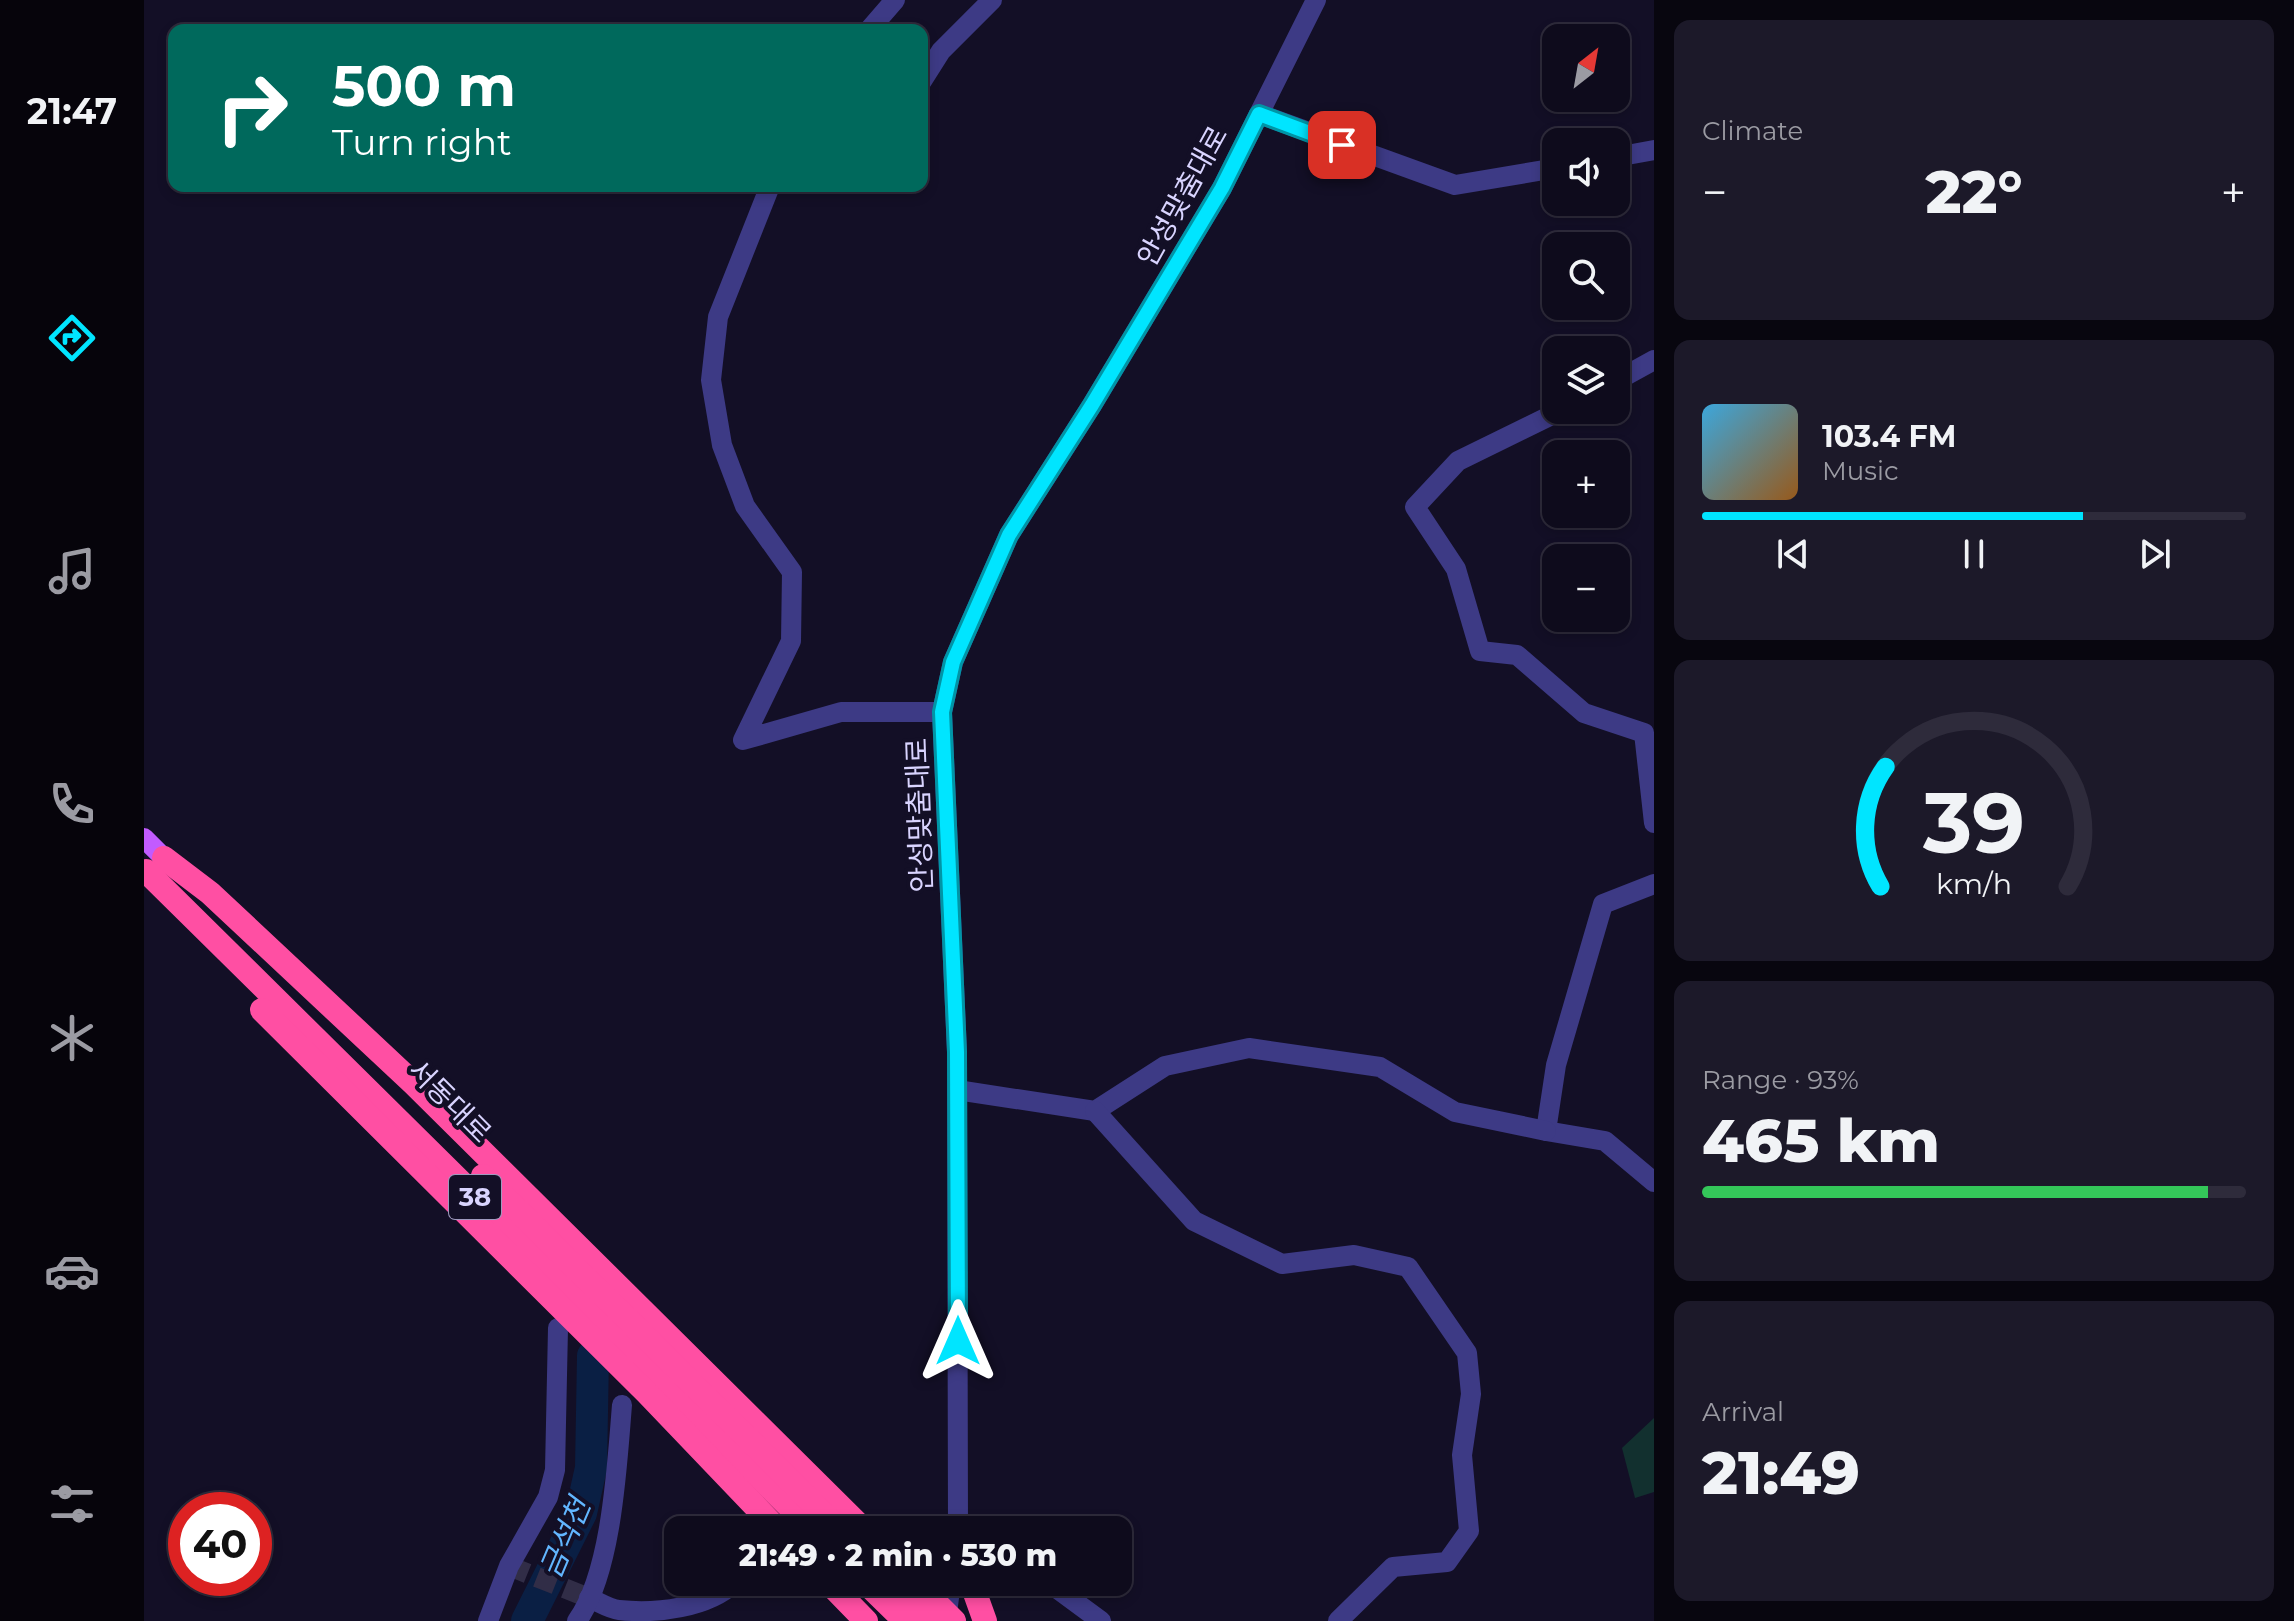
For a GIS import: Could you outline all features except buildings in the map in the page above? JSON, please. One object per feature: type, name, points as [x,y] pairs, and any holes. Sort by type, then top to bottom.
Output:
[{"type":"highway","name":"서동대로","points":[[152,866],[808,1516]]},
{"type":"highway","points":[[152,866],[168,908],[196,942],[375,1126],[646,1392],[765,1516]]},
{"type":"highway","points":[[152,866],[210,893],[413,1083],[850,1516]]},
{"type":"highway","points":[[842,1596],[866,1619]]},
{"type":"highway","points":[[879,1596],[905,1621]]},
{"type":"highway","points":[[913,1596],[945,1619]]},
{"type":"highway","points":[[926,1596],[945,1619]]},
{"type":"highway","points":[[976,1596],[985,1621]]},
{"type":"main road","name":"서동대로","points":[[144,838],[152,866]]},
{"type":"street","points":[[874,24],[895,0]]},
{"type":"street","points":[[928,72],[941,51],[992,0]]},
{"type":"street","name":"안성맞춤대로","points":[[959,1516],[957,1090],[942,712],[953,662],[1009,535],[1092,405],[1222,188],[1316,0]]},
{"type":"street","points":[[1259,114],[1455,185],[1542,170]]},
{"type":"street","points":[[1630,154],[1654,150]]},
{"type":"street","points":[[768,192],[718,317],[711,380],[722,445],[745,506],[792,572],[791,641],[743,740],[841,712],[942,712]]},
{"type":"street","points":[[1630,373],[1654,360]]},
{"type":"street","points":[[1542,420],[1458,461],[1415,507],[1456,569],[1480,651],[1517,655],[1584,713],[1644,733],[1654,823]]},
{"type":"street","points":[[1546,1131],[1556,1065],[1603,904],[1654,884]]},
{"type":"street","points":[[1095,1111],[1165,1066],[1249,1048],[1380,1067],[1455,1112],[1605,1141],[1654,1182]]},
{"type":"street","points":[[957,1090],[1095,1111],[1194,1221],[1282,1264],[1354,1255],[1408,1267],[1467,1353],[1471,1394],[1462,1455],[1469,1531],[1447,1562],[1393,1567],[1338,1621]]},
{"type":"street","points":[[488,1621],[509,1566],[548,1497],[555,1470],[559,1400],[558,1328]]},
{"type":"street","points":[[577,1621],[596,1585],[615,1486],[622,1405]]},
{"type":"street","points":[[589,1598],[617,1610],[682,1608],[713,1596]]},
{"type":"street","points":[[945,1619],[949,1596]]},
{"type":"street","points":[[1067,1596],[1101,1621]]},
{"type":"green space","points":[[1654,1418],[1654,1492],[1635,1498],[1622,1448]]},
{"type":"waterway","name":"금석천","points":[[527,1621],[581,1513],[591,1468],[593,1356]]},
{"type":"tunnel","points":[[509,1566],[589,1598]]},
{"type":"route","points":[[958,1341],[957,1052],[942,712],[953,662],[1009,535],[1092,405],[1222,188],[1259,114],[1342,145]]}]
